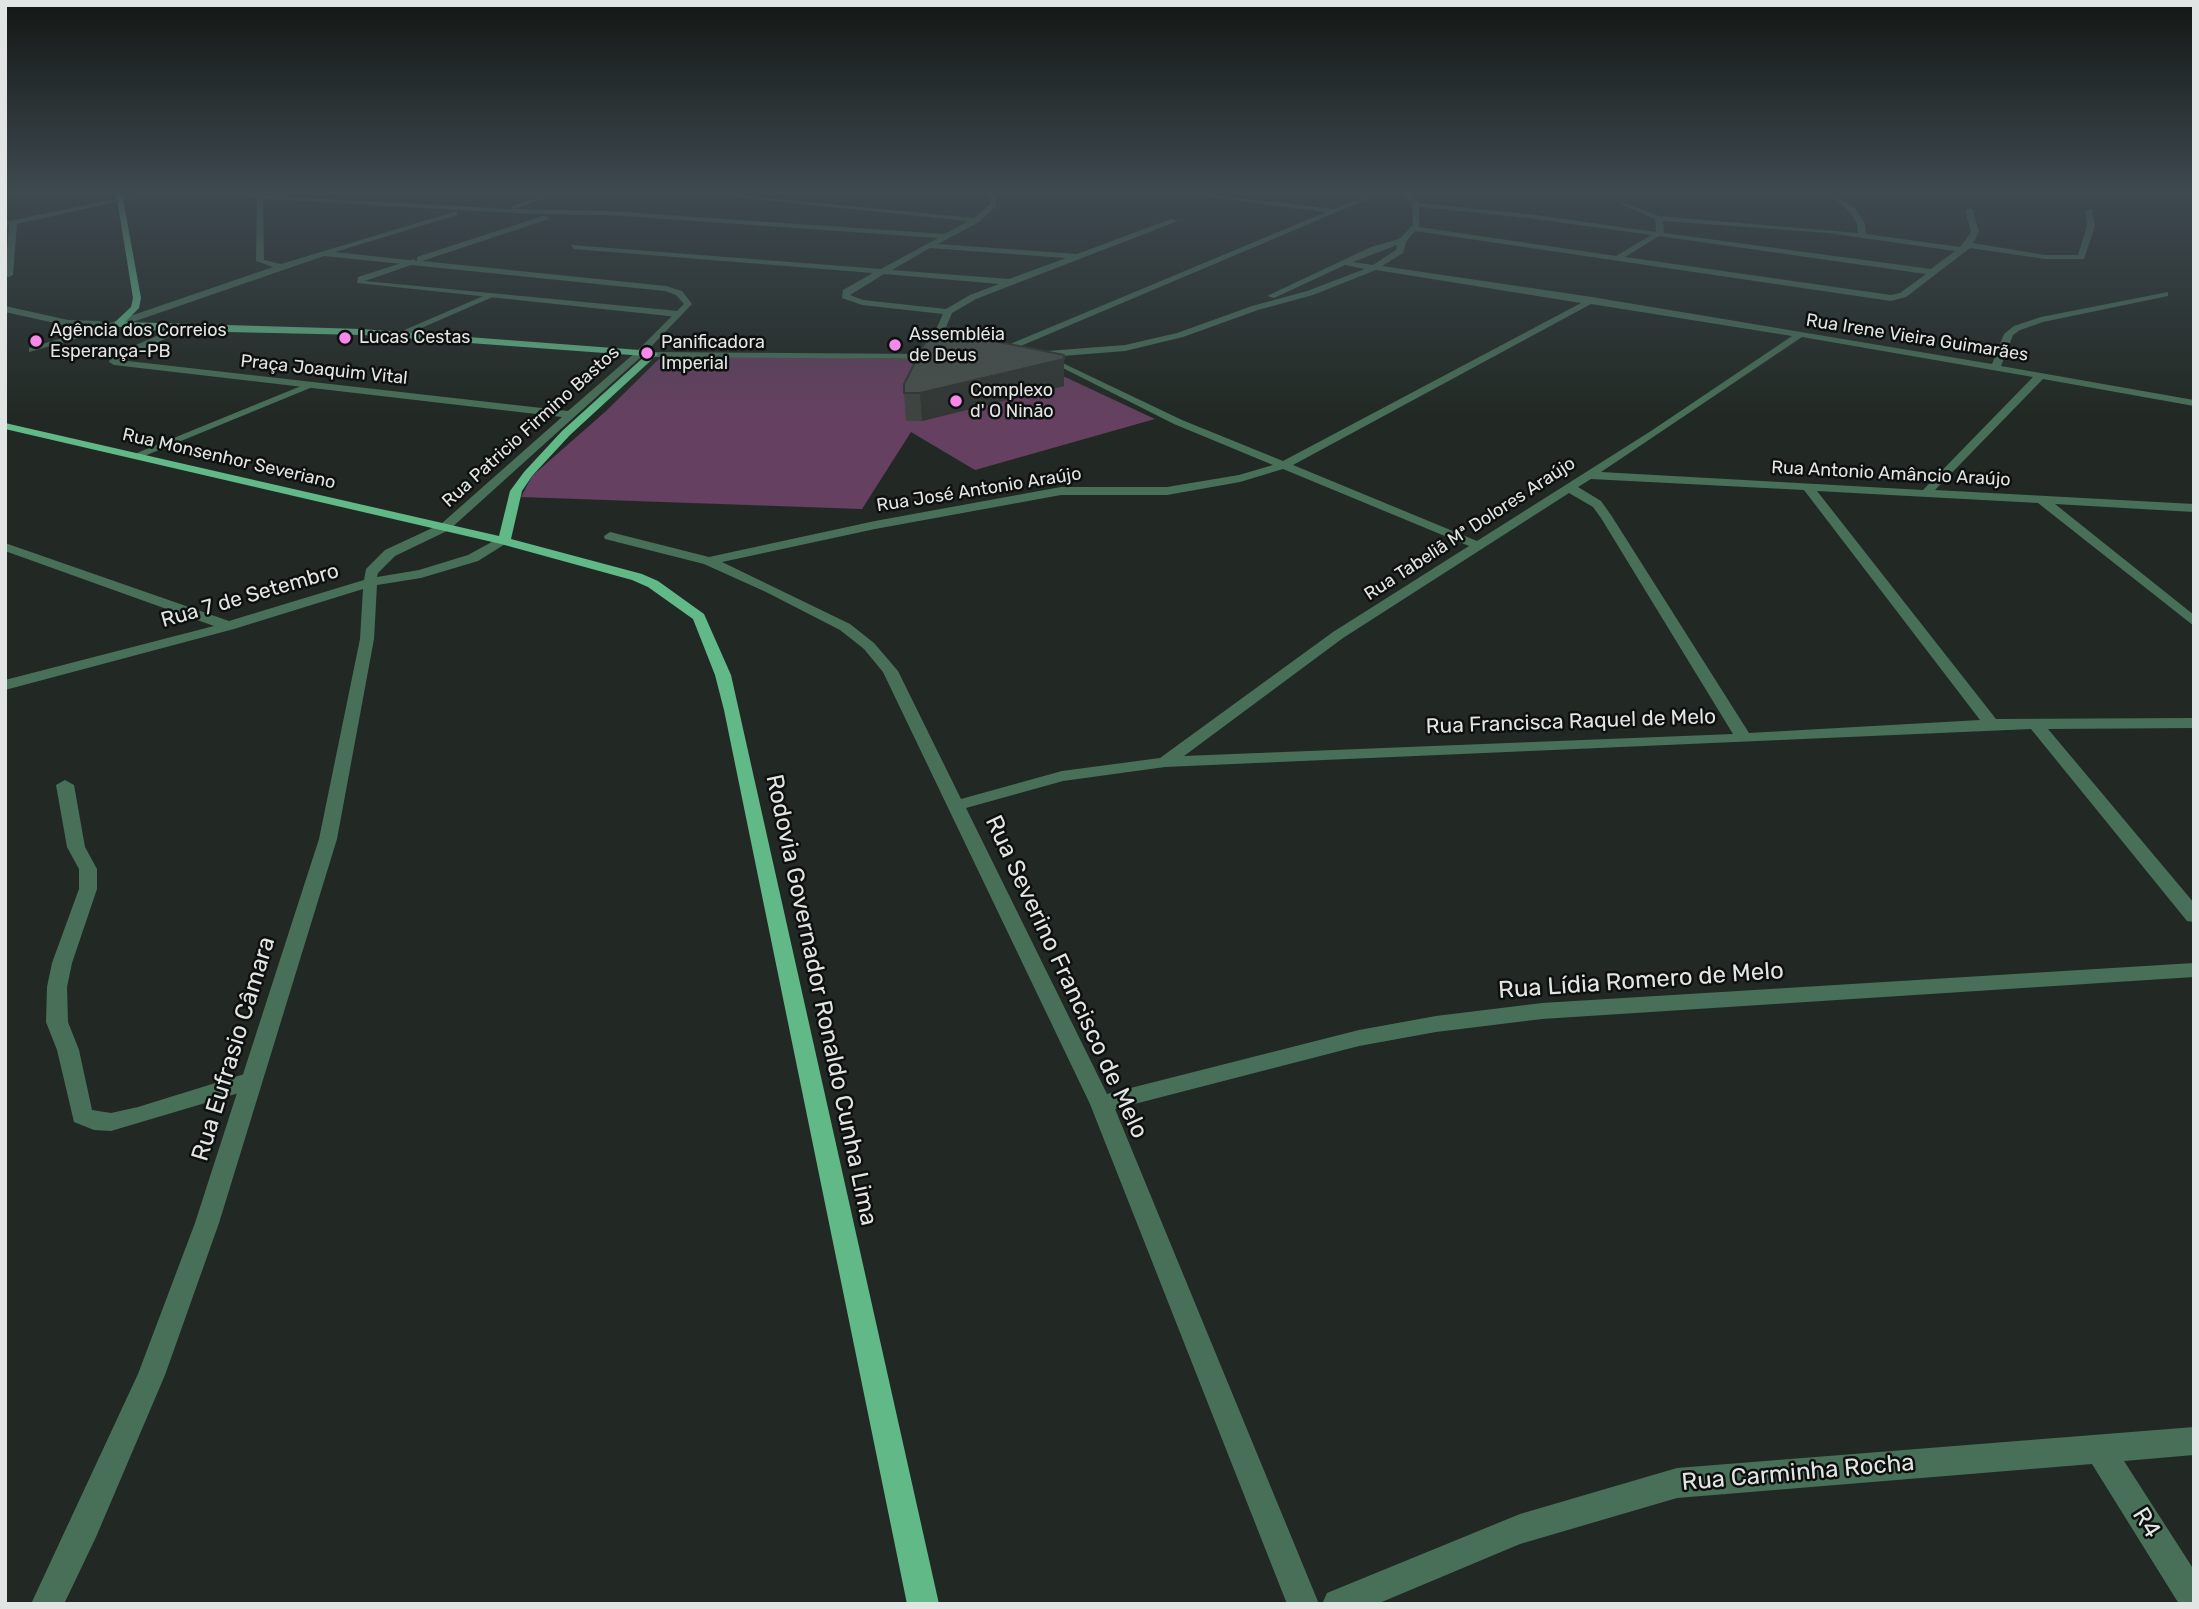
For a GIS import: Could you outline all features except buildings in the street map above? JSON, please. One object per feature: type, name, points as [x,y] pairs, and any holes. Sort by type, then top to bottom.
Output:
[{"type":"main road","points":[[118,324],[135,308],[137,298],[132,268]]},
{"type":"main road","points":[[118,324],[137,327],[186,326],[400,334],[653,354]]},
{"type":"main road","name":"Rua Patricio Firmino Bastos","points":[[504,541],[516,491],[566,433],[653,354]]},
{"type":"main road","name":"Rua Monsenhor Severiano","points":[[5,425],[504,541]]},
{"type":"main road","name":"Rodovia Governador Ronaldo Cunha Lima","points":[[504,541],[637,577],[653,584],[699,617],[723,675],[923,1604]]},
{"type":"street","points":[[9,268],[9,275]]},
{"type":"street","points":[[32,350],[118,324],[276,268]]},
{"type":"street","points":[[393,268],[361,279],[361,283],[678,314],[688,304],[688,300],[679,293],[666,289],[478,268]]},
{"type":"street","points":[[845,268],[1010,282]]},
{"type":"street","points":[[888,268],[846,292],[845,296],[862,302],[948,312]]},
{"type":"street","points":[[929,357],[948,312],[973,297],[1048,268]]},
{"type":"street","points":[[1197,268],[987,356],[1112,350],[1153,343],[1255,308],[1310,293],[1374,268]]},
{"type":"street","points":[[1255,308],[1278,293],[1334,268]]},
{"type":"street","name":"Rua Irene Vieira Guimarães","points":[[1375,268],[1592,300],[1996,366],[2194,403]]},
{"type":"street","points":[[1687,268],[1891,298],[1903,295],[1937,268]]},
{"type":"street","points":[[1905,268],[1932,272]]},
{"type":"street","points":[[1996,366],[2009,334],[2017,328],[2041,320],[2165,293]]},
{"type":"street","points":[[400,334],[491,296]]},
{"type":"street","name":"Rua José Antonio Araújo","points":[[709,561],[875,525],[1061,491],[1184,490],[1282,466],[1592,300]]},
{"type":"street","points":[[5,309],[68,323],[118,324]]},
{"type":"street","name":"Rua Patricio Firmino Bastos","points":[[445,527],[640,353],[678,314]]},
{"type":"street","name":"Praça Joaquim Vital","points":[[186,326],[114,358],[114,362],[571,415]]},
{"type":"street","name":"Rua Tabeliã Mª Dolores Araújo","points":[[1165,762],[1338,635],[1655,433],[1799,335]]},
{"type":"street","points":[[653,354],[952,357]]},
{"type":"street","points":[[1038,355],[1178,422],[1477,545]]},
{"type":"street","points":[[1927,492],[2042,374]]},
{"type":"street","points":[[138,456],[310,386]]},
{"type":"street","name":"Rua Antonio Amâncio Araújo","points":[[1586,475],[2194,508]]},
{"type":"street","points":[[1807,486],[1992,724]]},
{"type":"street","points":[[1570,488],[1597,504],[1628,548],[1744,738]]},
{"type":"street","points":[[2042,500],[2194,622]]},
{"type":"street","name":"Rua Eufrasio Câmara","points":[[47,1604],[85,1526],[151,1375],[207,1223],[328,839],[367,639],[371,572],[390,553],[445,527]]},
{"type":"street","name":"Rua Severino Francisco de Melo","points":[[610,536],[709,561],[845,627],[869,646],[890,671],[1101,1104],[1303,1604]]},
{"type":"street","name":"Rua 7 de Setembro","points":[[5,685],[229,626],[371,582],[444,567],[473,558],[504,541]]},
{"type":"street","points":[[5,547],[229,626]]},
{"type":"street","points":[[2034,722],[2194,916]]},
{"type":"street","name":"Rua Francisca Raquel de Melo","points":[[956,806],[1062,776],[1165,762],[1744,738],[2034,722],[2194,723]]},
{"type":"street","points":[[65,785],[76,847],[88,869],[88,889],[62,962],[57,987],[57,1022],[68,1050],[82,1116],[94,1121],[111,1122],[251,1081]]},
{"type":"street","name":"Rua Lídia Romero de Melo","points":[[1101,1104],[1359,1038],[1476,1019],[1542,1011],[2194,970]]},
{"type":"street","name":"Rua Carminha Rocha","points":[[1338,1604],[1520,1530],[1677,1483],[2194,1441]]},
{"type":"street","name":"R4","points":[[2098,1447],[2194,1599]]},
{"type":"shaded area","points":[[697,355],[896,359],[984,357],[1065,377],[1155,419],[975,470],[911,432],[862,509],[521,497],[532,476],[605,412],[659,359]]},
{"type":"place","name":"Lucas Cestas","points":[[345,338]]},
{"type":"place","name":"Agência dos Correios Esperança-PB","points":[[36,341]]},
{"type":"place","name":"Assembléia de Deus","points":[[895,345]]},
{"type":"place","name":"Panificadora Imperial","points":[[647,353]]},
{"type":"place","name":"Complexo d' O Ninão","points":[[956,401]]}]
